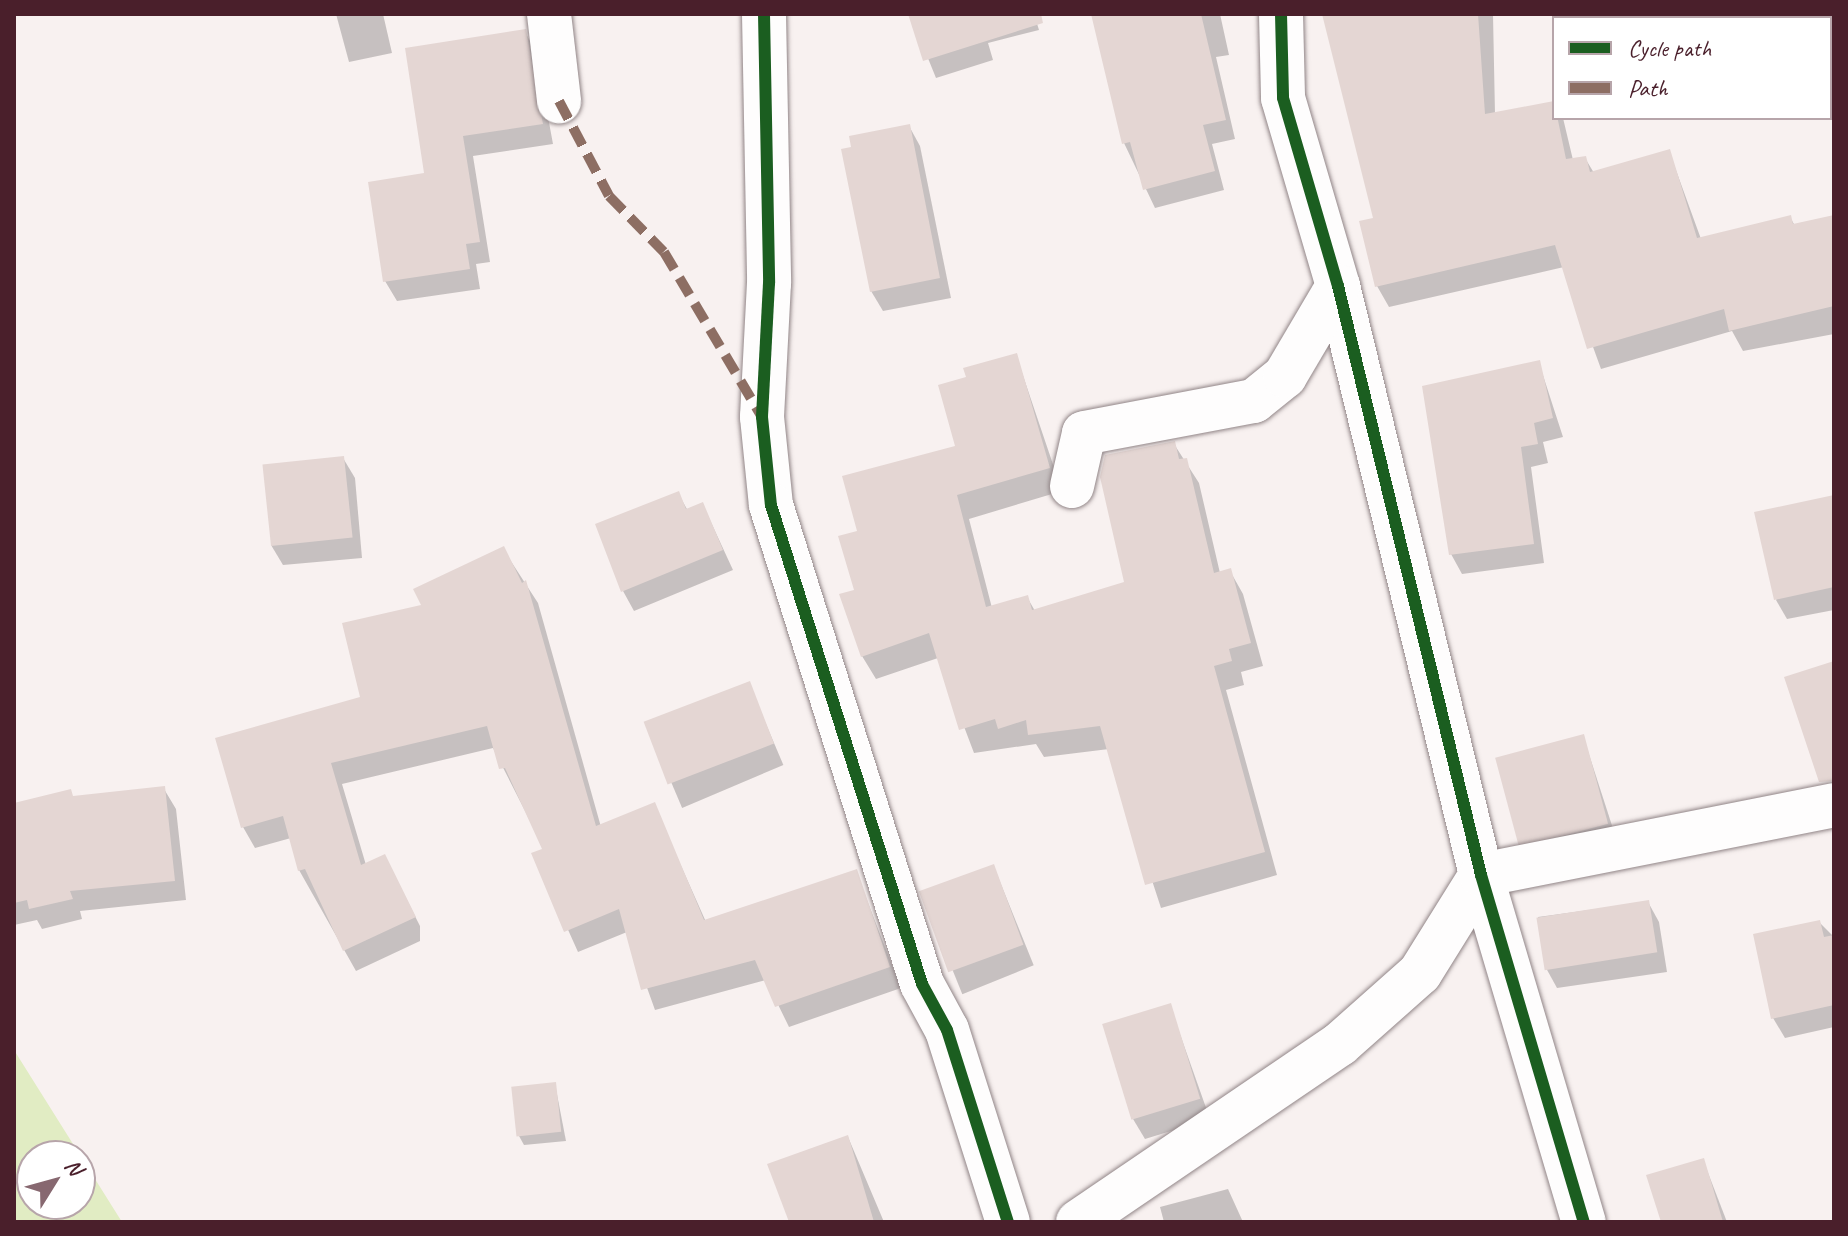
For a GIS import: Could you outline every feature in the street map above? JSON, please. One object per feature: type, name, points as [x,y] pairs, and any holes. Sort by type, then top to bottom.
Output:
[{"type":"street","points":[[549,14],[559,101]]},
{"type":"street","points":[[764,14],[769,283],[762,417],[771,505],[785,567],[922,984],[947,1030],[1008,1222]]},
{"type":"street","points":[[1281,14],[1283,98],[1338,286],[1481,875],[1584,1222]]},
{"type":"street","points":[[1072,486],[1084,433],[1254,401],[1285,376],[1338,286]]},
{"type":"street","points":[[1078,1222],[1340,1044],[1420,973],[1481,875],[1834,805]]},
{"type":"green space","points":[[14,1050],[71,1140],[16,1140],[16,1220],[96,1220],[96,1181],[122,1222],[14,1222]]},
{"type":"building","points":[[908,14],[1041,14],[1043,23],[923,61]]},
{"type":"building","points":[[1091,14],[1201,14],[1226,120],[1203,125],[1215,171],[1143,190],[1130,142],[1122,144]]},
{"type":"building","points":[[1322,14],[1478,14],[1485,114],[1552,101],[1552,120],[1558,120],[1566,159],[1586,156],[1590,172],[1670,149],[1697,238],[1791,215],[1793,224],[1834,215],[1834,306],[1729,331],[1724,309],[1587,349],[1555,245],[1375,287],[1359,221],[1373,218]]},
{"type":"building","points":[[526,29],[543,124],[463,136],[480,242],[466,244],[470,269],[383,282],[368,182],[424,173],[405,48]]},
{"type":"building","points":[[910,124],[940,278],[870,292],[841,149],[851,147],[849,136]]},
{"type":"building","points":[[1017,353],[1050,468],[957,495],[986,607],[1028,595],[1032,610],[1124,582],[1100,477],[1105,455],[1175,441],[1179,459],[1187,458],[1214,573],[1231,568],[1251,643],[1229,649],[1232,661],[1214,666],[1265,852],[1145,885],[1100,726],[1028,735],[1026,720],[998,729],[995,719],[959,730],[929,633],[861,657],[839,594],[854,590],[838,536],[857,531],[842,476],[955,446],[938,385],[966,377],[963,368]]},
{"type":"building","points":[[1540,360],[1553,418],[1534,423],[1538,444],[1521,447],[1534,544],[1449,555],[1422,386]]},
{"type":"building","points":[[344,456],[353,538],[271,546],[262,465]]},
{"type":"building","points":[[679,491],[686,509],[703,502],[723,550],[621,592],[595,524]]},
{"type":"building","points":[[1834,495],[1834,587],[1774,600],[1754,512]]},
{"type":"building","points":[[504,546],[522,583],[526,580],[596,826],[655,802],[704,920],[857,869],[890,967],[775,1007],[755,960],[641,990],[619,909],[564,932],[531,853],[542,849],[505,768],[499,769],[487,726],[331,763],[361,865],[385,854],[416,917],[343,951],[305,869],[298,871],[283,816],[241,828],[215,738],[360,697],[342,623],[421,605],[413,589]]},
{"type":"building","points":[[1834,661],[1834,781],[1819,782],[1784,677]]},
{"type":"building","points":[[750,681],[774,744],[668,784],[644,722]]},
{"type":"building","points":[[1584,734],[1608,824],[1519,848],[1495,758]]},
{"type":"building","points":[[165,786],[175,881],[70,891],[73,899],[29,909],[27,900],[14,903],[14,803],[71,789],[73,796]]},
{"type":"building","points":[[994,864],[1023,945],[948,972],[919,891]]},
{"type":"building","points":[[1649,900],[1657,952],[1545,970],[1536,918]]},
{"type":"building","points":[[1820,920],[1824,937],[1834,935],[1834,1005],[1771,1019],[1753,934]]},
{"type":"building","points":[[1171,1003],[1200,1099],[1131,1120],[1102,1024]]},
{"type":"building","points":[[556,1082],[561,1132],[516,1136],[511,1087]]},
{"type":"building","points":[[848,1135],[874,1222],[789,1222],[767,1164]]},
{"type":"building","points":[[1704,1158],[1723,1222],[1661,1222],[1646,1175]]},
{"type":"marked path","points":[[559,101],[609,196],[664,252],[762,417]]},
{"type":"cycle path","points":[[764,14],[769,283],[762,417],[771,505],[922,984],[947,1030],[1008,1222]]},
{"type":"cycle path","points":[[1281,14],[1283,98],[1338,286],[1481,875],[1584,1222]]}]
